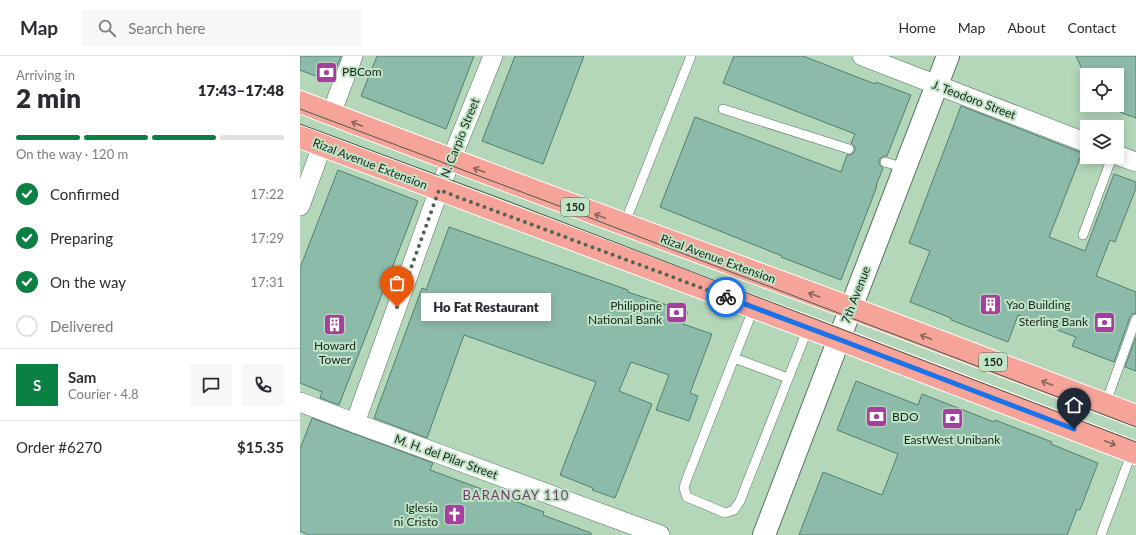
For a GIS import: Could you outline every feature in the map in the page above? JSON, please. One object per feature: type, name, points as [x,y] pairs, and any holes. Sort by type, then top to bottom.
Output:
[{"type":"main road","name":"Rizal Avenue Extension","points":[[300,102],[624,225],[851,308],[1136,416]]},
{"type":"main road","name":"Rizal Avenue Extension","points":[[300,137],[754,307],[1134,452]]},
{"type":"street","points":[[331,114],[353,56]]},
{"type":"street","name":"N. Carpio Street","points":[[355,423],[439,190],[493,56]]},
{"type":"street","name":"J. Teodoro Street","points":[[862,56],[1080,140]]},
{"type":"street","name":"7th Avenue","points":[[764,535],[851,308],[895,165],[937,86],[948,56]]},
{"type":"street","points":[[300,206],[322,146]]},
{"type":"street","points":[[1124,158],[1136,162]]},
{"type":"street","name":"M. H. del Pilar Street","points":[[300,402],[660,535]]},
{"type":"lane","points":[[624,225],[691,56]]},
{"type":"lane","points":[[723,109],[849,150]]},
{"type":"lane","points":[[1083,236],[1109,164]]},
{"type":"lane","points":[[754,307],[684,488],[687,497],[725,513],[734,510],[740,501],[808,328]]},
{"type":"lane","points":[[1105,405],[1136,318]]},
{"type":"lane","points":[[734,358],[788,378]]},
{"type":"lane","points":[[1101,535],[1134,452]]},
{"type":"building","points":[[300,56],[341,56],[331,82],[300,70]]},
{"type":"building","points":[[377,56],[474,56],[446,129],[361,96]]},
{"type":"building","points":[[515,56],[584,56],[543,164],[482,141]]},
{"type":"building","points":[[734,56],[803,56],[875,84],[876,82],[911,95],[887,156],[883,156],[879,160],[879,164],[883,168],[841,280],[660,207],[695,117],[841,172],[847,155],[851,155],[855,151],[855,147],[851,143],[855,134],[723,83]]},
{"type":"building","points":[[1076,56],[1136,56],[1136,118],[1120,112],[1124,112],[1124,68],[1082,68]]},
{"type":"building","points":[[961,106],[1080,152],[1080,158],[1049,237],[1085,251],[1114,174],[1136,182],[1136,188],[1115,242],[1110,240],[1096,276],[1136,292],[1136,313],[1132,314],[1130,317],[1114,362],[1072,346],[1076,337],[1018,315],[1008,342],[910,302],[930,251],[909,243]]},
{"type":"building","name":"Howard Tower","points":[[338,170],[418,201],[339,405],[320,398],[322,392],[300,383],[300,268]]},
{"type":"building","points":[[449,227],[628,290],[628,292],[688,312],[683,324],[712,334],[690,393],[698,396],[689,421],[656,410],[669,375],[631,362],[619,391],[652,404],[615,498],[592,490],[593,488],[560,475],[596,382],[464,335],[427,438],[374,418],[422,288],[426,290]]},
{"type":"building","points":[[1136,337],[1136,371],[1125,367]]},
{"type":"building","points":[[856,381],[918,405],[922,394],[994,422],[995,420],[1052,442],[1051,444],[1098,463],[1080,510],[1077,509],[1067,535],[799,535],[823,472],[882,495],[898,454],[837,430]]},
{"type":"building","points":[[312,418],[433,463],[430,470],[544,512],[543,515],[591,533],[591,535],[309,535],[300,531],[300,449]]},
{"type":"tram line","points":[[300,109],[559,206],[1136,427]]},
{"type":"tram line","points":[[300,124],[510,202],[1136,442]]},
{"type":"way so far","points":[[397,307],[439,190],[726,297]]},
{"type":"place","name":"PBCom","points":[[327,72]]},
{"type":"place","name":"Yao Building","points":[[990,305]]},
{"type":"place","name":"Ho Fat Restaurant","points":[[397,307]]},
{"type":"place","name":"Philippine National Bank","points":[[677,313]]},
{"type":"place","name":"Sterling Bank","points":[[1104,322]]},
{"type":"place","name":"Howard Tower","points":[[335,325]]},
{"type":"place","name":"BDO","points":[[876,417]]},
{"type":"place","name":"EastWest Unibank","points":[[952,419]]},
{"type":"place","name":"Iglesia ni Cristo","points":[[454,515]]},
{"type":"district","name":"BARANGAY 110","points":[[516,495]]},
{"type":"route","points":[[726,297],[1074,429]]}]
